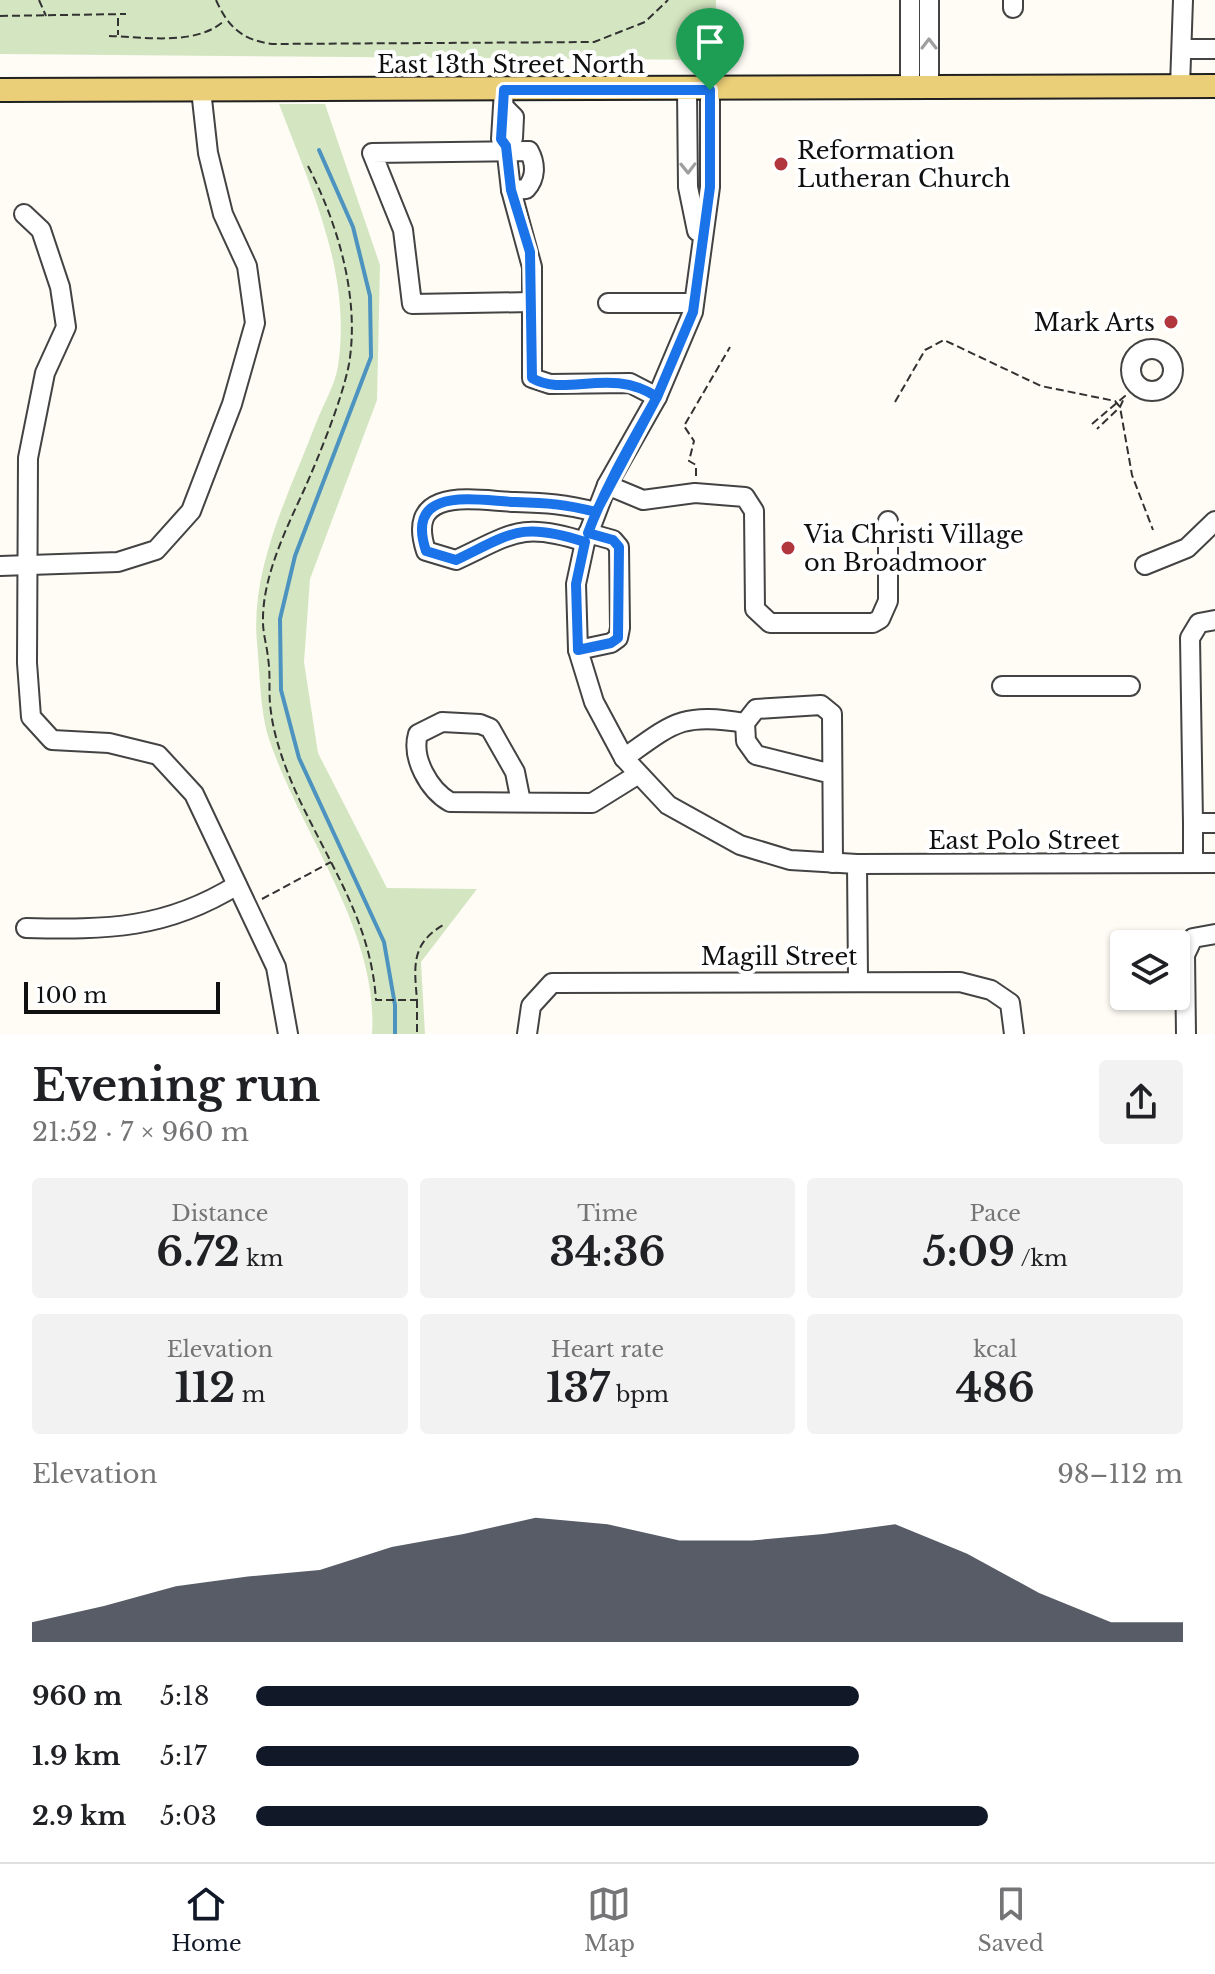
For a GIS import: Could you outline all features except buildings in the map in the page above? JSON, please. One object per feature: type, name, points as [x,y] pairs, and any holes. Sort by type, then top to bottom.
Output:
[{"type":"main road","name":"East 13th Street North","points":[[0,90],[201,90],[505,99],[687,90],[1215,86]]},
{"type":"street","points":[[910,0],[920,88]]},
{"type":"street","points":[[920,88],[929,0]]},
{"type":"street","points":[[1180,86],[1183,0]]},
{"type":"street","points":[[1183,49],[1215,49]]},
{"type":"street","points":[[0,566],[118,562],[156,550],[191,511],[232,404],[255,323],[247,266],[223,214],[208,153],[201,90]]},
{"type":"street","points":[[687,90],[688,187],[700,246]]},
{"type":"street","points":[[700,246],[710,187],[710,90]]},
{"type":"street","points":[[505,99],[514,117],[513,138],[506,149],[511,190],[530,252],[532,378],[550,384],[630,383],[657,397]]},
{"type":"street","points":[[511,190],[526,189],[533,181],[534,160],[529,151],[372,153],[403,230],[412,304],[531,302]]},
{"type":"street","points":[[24,214],[41,230],[60,287],[66,327],[45,373],[28,458],[27,663],[31,717],[52,740],[109,743],[158,755],[194,794],[276,967],[288,1034]]},
{"type":"street","name":"East Polo Street","points":[[700,246],[694,303],[657,397],[607,485],[586,538],[576,584],[578,650],[594,702],[624,758],[637,775],[668,805],[740,845],[790,860],[857,864],[1215,863]]},
{"type":"street","points":[[608,303],[694,303]]},
{"type":"street","points":[[607,485],[643,500],[695,493],[735,494],[751,503],[754,511],[755,609],[770,623],[873,623],[880,619],[888,601],[888,521]]},
{"type":"street","points":[[578,650],[611,643],[618,638],[619,547],[613,540],[543,530],[514,531],[456,560],[426,551],[422,526],[429,510],[444,501],[465,497],[516,502],[550,501],[596,512]]},
{"type":"street","points":[[1145,565],[1187,548],[1215,521]]},
{"type":"street","points":[[1193,863],[1190,638],[1199,623],[1215,620]]},
{"type":"street","points":[[1002,686],[1130,686]]},
{"type":"street","points":[[832,774],[756,755],[746,741],[745,723],[756,709],[821,705],[832,714],[833,863]]},
{"type":"street","points":[[624,758],[665,729],[687,719],[713,717],[745,723]]},
{"type":"street","points":[[521,802],[515,772],[490,728],[480,724],[442,722],[418,734],[416,756],[437,795],[450,802],[592,803],[637,775]]},
{"type":"street","points":[[1193,823],[1215,823]]},
{"type":"street","points":[[857,864],[858,979]]},
{"type":"street","points":[[26,928],[145,924],[206,904],[237,885]]},
{"type":"street","points":[[1186,1034],[1185,955],[1193,938],[1215,934]]},
{"type":"street","name":"Magill Street","points":[[527,1034],[531,1006],[552,983],[858,979],[960,982],[991,990],[1010,1003],[1014,1034]]},
{"type":"path","points":[[39,0],[39,7],[46,16]]},
{"type":"path","points":[[216,0],[225,20],[249,41],[272,44],[594,42],[645,22],[668,0]]},
{"type":"path","points":[[30,16],[39,7]]},
{"type":"path","points":[[0,16],[126,14]]},
{"type":"path","points":[[118,16],[118,37]]},
{"type":"path","points":[[109,36],[197,37],[213,31],[225,20]]},
{"type":"path","points":[[308,166],[327,202],[342,254],[350,315],[349,363],[311,475],[287,529],[262,621],[269,661],[271,715],[307,815],[361,922],[373,961],[376,1000],[417,1000]]},
{"type":"path","points":[[895,402],[925,350],[944,340],[1041,386],[1115,401],[1120,407],[1132,475],[1153,530]]},
{"type":"path","points":[[695,493],[696,465],[689,461],[694,441],[684,426],[730,347]]},
{"type":"path","points":[[1092,424],[1115,401],[1125,396],[1120,407],[1097,429]]},
{"type":"path","points":[[247,906],[331,862]]},
{"type":"path","points":[[417,1034],[413,962],[418,946],[445,924]]},
{"type":"green space","points":[[0,0],[716,0],[715,60],[0,54]]},
{"type":"green space","points":[[279,104],[325,104],[380,265],[377,400],[310,579],[304,662],[318,753],[387,888],[477,889],[421,962],[425,1034],[372,1034],[371,996],[351,921],[283,775],[264,716],[256,615],[260,586],[274,530],[334,380],[341,332],[339,298],[326,232]]},
{"type":"waterway","points":[[319,150],[353,227],[370,296],[371,357],[295,556],[280,619],[281,690],[299,758],[384,942],[395,1005],[395,1034]]},
{"type":"place","name":"Reformation Lutheran Church","points":[[781,164]]},
{"type":"place","name":"Mark Arts","points":[[1171,322]]},
{"type":"place","name":"Via Christi Village on Broadmoor","points":[[788,548]]},
{"type":"route","points":[[710,90],[504,90],[501,139],[506,146],[511,190],[532,267],[532,378],[550,384],[630,383],[657,397],[607,485],[588,533],[613,540],[619,547],[618,638],[611,643],[578,650],[576,584],[585,542],[543,530],[514,531],[456,560],[426,551],[422,526],[429,510],[444,501],[465,497],[516,502],[550,501],[596,512],[607,485],[657,397],[693,312],[710,187],[710,90]]}]
